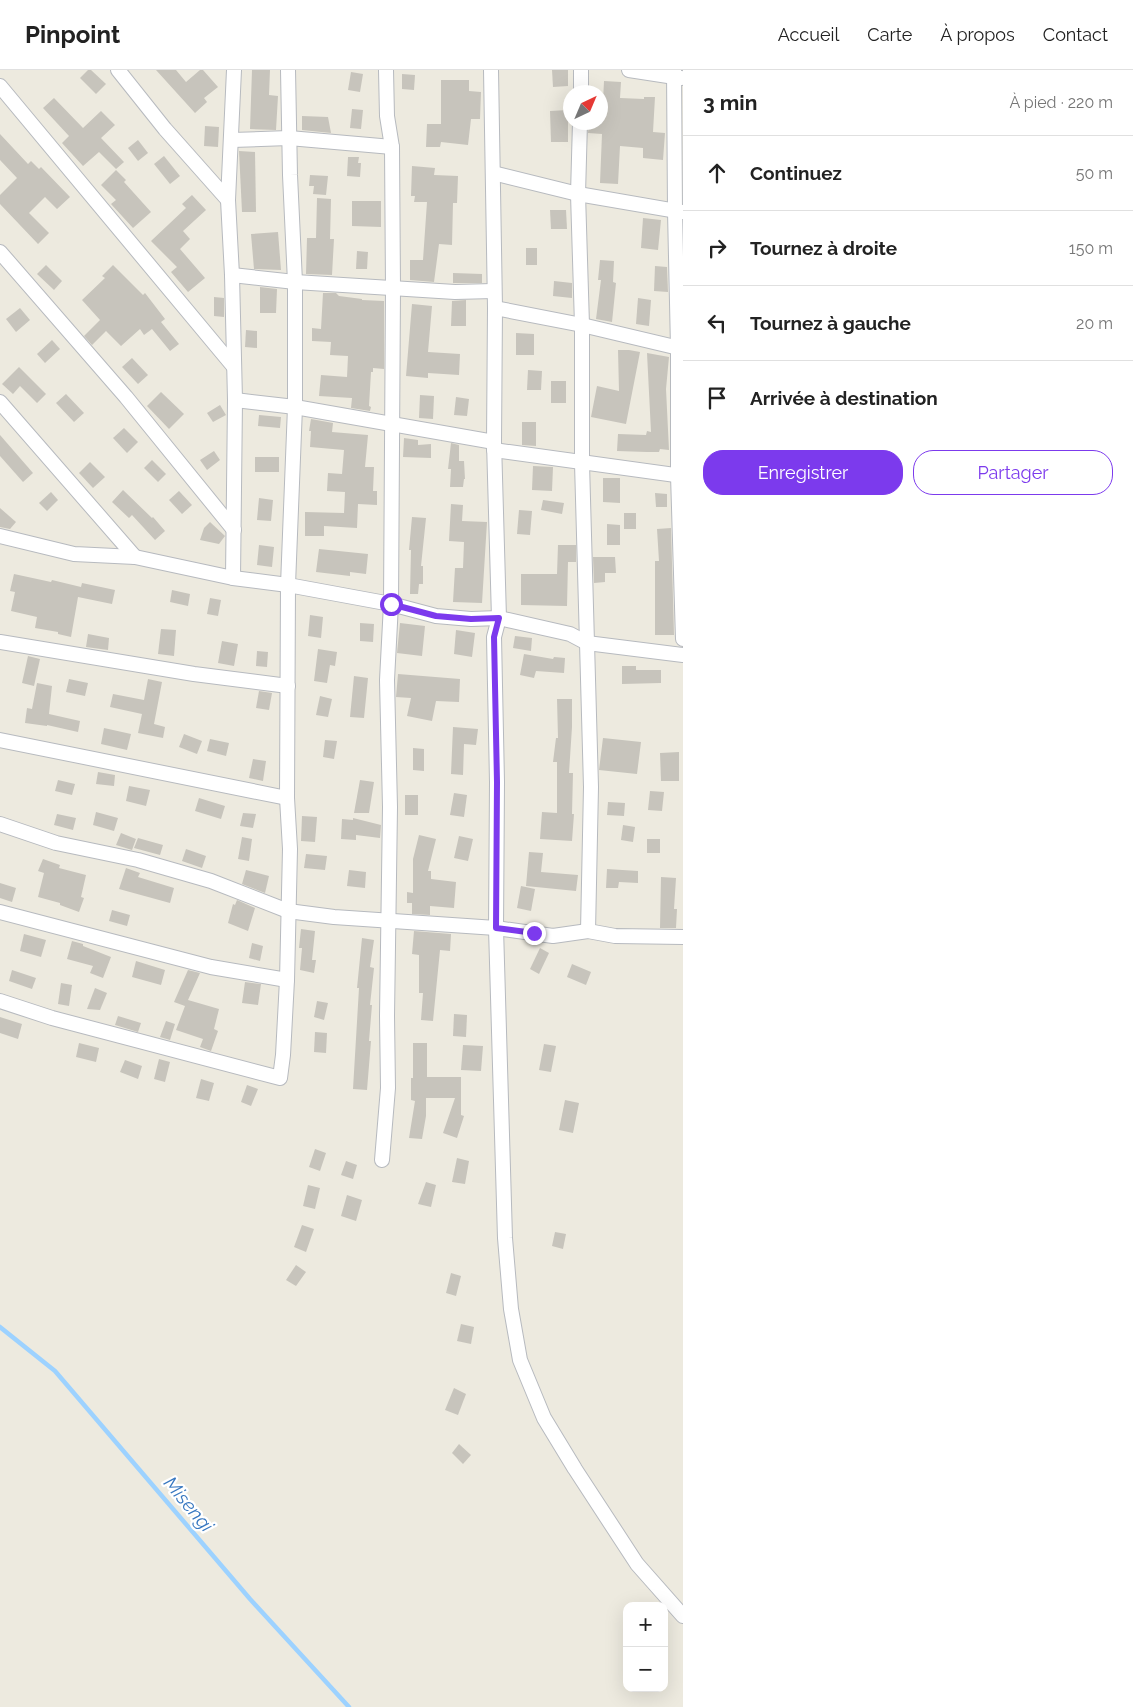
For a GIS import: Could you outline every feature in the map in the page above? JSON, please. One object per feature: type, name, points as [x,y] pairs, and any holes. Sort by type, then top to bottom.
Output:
[{"type":"street","points":[[118,70],[165,128],[228,200]]},
{"type":"street","points":[[233,578],[235,400],[228,200],[234,70]]},
{"type":"street","points":[[0,1001],[52,1018],[280,1078],[287,980],[290,849],[287,798],[288,585],[295,408],[295,282],[288,70]]},
{"type":"street","points":[[382,1160],[388,1088],[386,1016],[390,807],[387,680],[391,604],[393,288],[392,147],[387,116],[386,70]]},
{"type":"street","points":[[491,70],[493,291],[495,308],[494,446],[499,618],[494,637],[497,782],[496,928],[505,1238],[510,1309],[520,1360],[544,1418],[575,1470],[637,1564],[683,1616]]},
{"type":"street","points":[[581,70],[581,85]]},
{"type":"street","points":[[630,70],[677,75],[683,639]]},
{"type":"street","points":[[0,86],[234,367]]},
{"type":"street","points":[[580,130],[578,194],[582,325],[582,463],[591,787],[588,931]]},
{"type":"street","points":[[232,140],[289,138],[392,147]]},
{"type":"street","points":[[492,173],[578,194],[679,211]]},
{"type":"street","points":[[0,252],[126,398],[234,530]]},
{"type":"street","points":[[232,275],[295,282],[455,292],[493,291]]},
{"type":"street","points":[[495,308],[582,325],[681,348]]},
{"type":"street","points":[[235,400],[391,424],[582,463],[680,476]]},
{"type":"street","points":[[0,402],[135,557]]},
{"type":"street","points":[[0,536],[74,554],[135,557],[233,578],[288,585],[391,604],[436,616],[471,619],[499,618],[570,634],[587,643],[683,655]]},
{"type":"street","points":[[0,642],[194,674],[288,686]]},
{"type":"street","points":[[0,740],[287,798]]},
{"type":"street","points":[[0,824],[56,842],[138,860],[211,882],[288,911],[334,917],[496,928],[553,936],[588,931],[615,936],[683,937]]},
{"type":"street","points":[[0,912],[211,966],[287,980]]},
{"type":"building","points":[[88,70],[91,70],[106,84],[96,94],[80,78]]},
{"type":"building","points":[[156,70],[176,70],[186,82],[200,70],[203,70],[218,87],[204,98],[207,102],[195,113]]},
{"type":"building","points":[[252,70],[270,70],[269,95],[278,96],[276,130],[250,129]]},
{"type":"building","points":[[552,70],[568,70],[568,85],[553,87]]},
{"type":"building","points":[[351,72],[363,74],[360,92],[348,90]]},
{"type":"building","points":[[402,74],[415,75],[414,90],[402,89]]},
{"type":"building","points":[[441,80],[469,80],[469,91],[481,92],[480,119],[471,119],[468,145],[441,142],[440,147],[426,147],[427,124],[441,124]]},
{"type":"building","points":[[604,81],[621,82],[620,98],[644,99],[644,97],[655,97],[653,132],[665,133],[663,160],[643,158],[643,148],[620,146],[618,184],[600,183],[602,134],[588,133],[588,130],[608,130],[608,85],[604,85]]},
{"type":"building","points":[[54,98],[83,128],[101,111],[115,125],[101,138],[124,162],[116,169],[99,152],[83,166],[62,143],[69,136],[43,108]]},
{"type":"building","points":[[352,109],[363,110],[361,129],[350,128]]},
{"type":"building","points":[[563,110],[563,130],[568,130],[568,142],[551,142],[550,111]]},
{"type":"building","points":[[302,116],[328,117],[331,133],[302,130]]},
{"type":"building","points":[[205,126],[219,127],[218,147],[204,146]]},
{"type":"building","points":[[0,134],[28,164],[31,161],[39,169],[41,167],[70,197],[57,209],[45,197],[29,213],[49,233],[38,244],[0,204],[0,195],[17,178],[0,160]]},
{"type":"building","points":[[138,140],[148,153],[138,161],[128,148]]},
{"type":"building","points":[[239,151],[255,152],[256,212],[242,212]]},
{"type":"building","points":[[164,156],[180,176],[170,184],[154,164]]},
{"type":"building","points":[[348,157],[359,157],[358,163],[361,163],[360,177],[347,176]]},
{"type":"building","points":[[412,166],[435,168],[434,175],[458,176],[457,203],[453,203],[452,245],[439,244],[434,282],[410,280],[410,260],[423,260],[427,202],[414,202],[415,196],[411,196]]},
{"type":"building","points":[[116,170],[126,180],[124,182],[151,212],[133,228],[111,204],[116,200],[101,185]]},
{"type":"building","points":[[310,175],[328,176],[326,195],[313,194],[314,186],[309,186]]},
{"type":"building","points":[[192,195],[206,210],[183,231],[190,239],[180,249],[205,278],[188,292],[171,272],[177,267],[151,241],[186,208],[182,204]]},
{"type":"building","points":[[317,198],[331,199],[330,239],[334,239],[332,275],[306,274],[307,238],[316,238]]},
{"type":"building","points":[[352,201],[381,201],[381,227],[352,226]]},
{"type":"building","points":[[550,210],[566,210],[567,229],[551,229]]},
{"type":"building","points":[[643,218],[661,220],[658,250],[641,248]]},
{"type":"building","points":[[278,232],[281,270],[254,269],[251,234]]},
{"type":"building","points":[[526,248],[537,248],[537,265],[526,265]]},
{"type":"building","points":[[357,251],[368,252],[367,269],[356,269]]},
{"type":"building","points":[[600,260],[614,261],[613,282],[616,283],[612,322],[596,319],[601,280],[598,280]]},
{"type":"building","points":[[46,265],[62,281],[54,290],[37,274]]},
{"type":"building","points":[[113,265],[143,295],[145,293],[165,319],[161,322],[179,344],[170,351],[152,329],[144,335],[140,329],[121,346],[106,331],[92,345],[84,336],[100,320],[82,300],[105,278],[102,276]]},
{"type":"building","points":[[655,266],[667,267],[668,292],[654,291]]},
{"type":"building","points":[[453,273],[482,274],[482,283],[453,283]]},
{"type":"building","points":[[554,281],[572,283],[572,298],[553,296]]},
{"type":"building","points":[[260,287],[277,289],[276,313],[260,313]]},
{"type":"building","points":[[323,293],[336,293],[339,296],[362,300],[384,301],[384,369],[373,368],[373,372],[371,372],[370,411],[351,408],[352,398],[319,396],[321,375],[347,377],[348,356],[330,355],[331,342],[312,341],[312,328],[321,329]]},
{"type":"building","points":[[214,297],[224,298],[224,317],[214,316]]},
{"type":"building","points":[[638,298],[651,300],[649,326],[636,324]]},
{"type":"building","points":[[466,300],[466,326],[451,326],[452,301]]},
{"type":"building","points":[[412,304],[432,306],[428,352],[460,354],[459,375],[428,373],[428,378],[406,376]]},
{"type":"building","points":[[20,308],[30,320],[16,332],[6,319]]},
{"type":"building","points":[[246,330],[257,331],[257,348],[245,347]]},
{"type":"building","points":[[516,333],[534,334],[534,355],[516,355]]},
{"type":"building","points":[[52,340],[60,349],[45,363],[37,354]]},
{"type":"building","points":[[618,350],[640,352],[626,424],[591,417],[597,386],[619,391]]},
{"type":"building","points":[[647,353],[669,357],[666,389],[669,450],[660,449],[659,452],[617,451],[618,434],[646,435],[647,431],[651,432]]},
{"type":"building","points":[[132,358],[148,375],[138,384],[122,367]]},
{"type":"building","points":[[19,367],[46,394],[37,403],[20,386],[13,394],[2,384]]},
{"type":"building","points":[[528,370],[542,371],[541,390],[527,390]]},
{"type":"building","points":[[551,381],[566,381],[566,403],[551,403]]},
{"type":"building","points":[[161,392],[184,414],[169,429],[147,406]]},
{"type":"building","points":[[66,394],[84,413],[74,422],[56,403]]},
{"type":"building","points":[[420,395],[434,396],[433,419],[419,418]]},
{"type":"building","points":[[456,397],[469,399],[467,416],[454,415]]},
{"type":"building","points":[[220,405],[226,415],[213,422],[207,413]]},
{"type":"building","points":[[259,415],[281,417],[280,428],[258,426]]},
{"type":"building","points":[[311,419],[333,423],[332,432],[368,435],[365,467],[374,467],[373,491],[377,491],[377,505],[358,504],[357,528],[324,526],[324,536],[305,536],[305,512],[344,513],[345,492],[327,491],[328,473],[342,474],[344,450],[310,447],[311,431],[309,431]]},
{"type":"building","points":[[522,422],[536,422],[536,446],[522,445]]},
{"type":"building","points":[[124,428],[138,442],[127,453],[113,438]]},
{"type":"building","points":[[0,435],[33,473],[23,482],[0,456]]},
{"type":"building","points":[[404,438],[418,440],[418,445],[431,444],[431,458],[403,457]]},
{"type":"building","points":[[451,443],[459,445],[459,461],[464,461],[465,479],[463,487],[450,487],[451,469],[448,469]]},
{"type":"building","points":[[214,451],[220,460],[207,470],[200,460]]},
{"type":"building","points":[[255,457],[279,457],[279,472],[255,472]]},
{"type":"building","points":[[152,460],[166,474],[158,482],[144,468]]},
{"type":"building","points":[[90,462],[105,477],[93,488],[79,473]]},
{"type":"building","points":[[533,466],[553,467],[552,491],[532,490]]},
{"type":"building","points":[[603,478],[620,478],[620,503],[603,502]]},
{"type":"building","points":[[123,490],[153,517],[165,531],[155,540],[132,515],[129,518],[112,502]]},
{"type":"building","points":[[179,491],[192,505],[182,514],[169,500]]},
{"type":"building","points":[[51,492],[58,500],[47,511],[39,503]]},
{"type":"building","points":[[655,493],[667,494],[667,507],[656,507]]},
{"type":"building","points":[[259,498],[273,500],[271,521],[257,520]]},
{"type":"building","points":[[543,500],[564,503],[562,514],[541,510]]},
{"type":"building","points":[[451,504],[463,505],[462,521],[487,522],[482,603],[453,602],[455,568],[463,568],[464,542],[449,541]]},
{"type":"building","points":[[0,508],[16,522],[10,529],[0,527]]},
{"type":"building","points":[[519,510],[532,511],[530,535],[517,534]]},
{"type":"building","points":[[624,513],[636,513],[636,529],[624,529]]},
{"type":"building","points":[[412,517],[426,518],[421,566],[423,566],[423,584],[419,584],[418,594],[410,594],[411,550],[409,550]]},
{"type":"building","points":[[210,522],[225,536],[219,544],[200,540],[204,528]]},
{"type":"building","points":[[607,524],[620,525],[620,545],[607,545]]},
{"type":"building","points":[[671,528],[674,635],[655,635],[655,561],[659,561],[657,529]]},
{"type":"building","points":[[259,545],[274,547],[272,567],[257,565]]},
{"type":"building","points":[[558,545],[576,545],[576,562],[568,562],[567,606],[521,605],[521,574],[557,574]]},
{"type":"building","points":[[319,549],[368,554],[366,574],[350,572],[350,576],[316,572]]},
{"type":"building","points":[[593,557],[615,557],[616,573],[605,573],[605,582],[594,583]]},
{"type":"building","points":[[14,574],[81,587],[82,583],[115,590],[112,604],[78,597],[71,637],[58,634],[58,632],[35,628],[37,617],[11,611],[15,592],[10,591]]},
{"type":"building","points":[[172,590],[190,594],[188,606],[170,602]]},
{"type":"building","points":[[210,598],[221,600],[218,616],[207,614]]},
{"type":"building","points":[[310,615],[323,617],[321,638],[308,636]]},
{"type":"building","points":[[360,623],[374,624],[373,642],[360,641]]},
{"type":"building","points":[[400,623],[425,626],[422,656],[397,653]]},
{"type":"building","points":[[161,629],[176,630],[174,656],[158,654]]},
{"type":"building","points":[[456,630],[475,633],[472,657],[454,654]]},
{"type":"building","points":[[88,634],[109,638],[108,650],[86,647]]},
{"type":"building","points":[[515,636],[532,638],[531,651],[513,648]]},
{"type":"building","points":[[222,641],[238,644],[234,666],[218,663]]},
{"type":"building","points":[[318,649],[337,652],[335,666],[330,665],[327,683],[314,681]]},
{"type":"building","points":[[257,651],[268,652],[267,667],[256,666]]},
{"type":"building","points":[[524,654],[553,659],[554,657],[565,658],[564,673],[536,671],[534,678],[520,675]]},
{"type":"building","points":[[28,656],[40,659],[34,686],[22,683]]},
{"type":"building","points":[[622,666],[636,666],[636,670],[661,670],[661,683],[622,684]]},
{"type":"building","points":[[398,674],[460,679],[459,702],[436,701],[432,721],[407,716],[411,698],[396,697]]},
{"type":"building","points":[[354,676],[368,678],[364,718],[350,717]]},
{"type":"building","points":[[69,679],[88,683],[85,696],[66,692]]},
{"type":"building","points":[[148,679],[162,682],[154,724],[165,727],[163,738],[138,733],[142,714],[110,707],[113,694],[144,700]]},
{"type":"building","points":[[37,683],[52,686],[49,714],[80,721],[78,732],[47,725],[25,723],[27,708],[32,709]]},
{"type":"building","points":[[259,691],[272,693],[269,710],[256,708]]},
{"type":"building","points":[[320,696],[332,699],[328,717],[316,715]]},
{"type":"building","points":[[557,699],[572,699],[569,773],[573,773],[572,814],[574,814],[572,841],[540,839],[542,812],[557,813],[557,762],[553,762],[556,738],[558,738]]},
{"type":"building","points":[[453,727],[478,729],[476,745],[464,744],[463,775],[451,774]]},
{"type":"building","points":[[104,728],[131,734],[127,750],[101,744]]},
{"type":"building","points":[[184,734],[202,741],[197,754],[179,747]]},
{"type":"building","points":[[603,738],[641,742],[637,774],[599,770]]},
{"type":"building","points":[[210,739],[229,743],[226,756],[207,751]]},
{"type":"building","points":[[325,740],[337,741],[334,759],[323,757]]},
{"type":"building","points":[[413,748],[424,749],[424,771],[413,770]]},
{"type":"building","points":[[679,752],[679,781],[661,781],[660,753]]},
{"type":"building","points":[[253,759],[266,761],[263,781],[249,778]]},
{"type":"building","points":[[98,772],[115,775],[114,786],[96,784]]},
{"type":"building","points":[[58,780],[75,784],[72,795],[55,791]]},
{"type":"building","points":[[360,780],[374,782],[369,813],[354,813]]},
{"type":"building","points":[[129,786],[150,790],[146,806],[126,801]]},
{"type":"building","points":[[650,791],[664,792],[662,811],[648,810]]},
{"type":"building","points":[[454,793],[467,795],[464,817],[450,815]]},
{"type":"building","points":[[405,795],[418,795],[418,815],[405,815]]},
{"type":"building","points":[[199,798],[225,806],[221,819],[195,811]]},
{"type":"building","points":[[608,802],[625,803],[624,816],[607,815]]},
{"type":"building","points":[[96,812],[118,818],[114,831],[93,825]]},
{"type":"building","points":[[243,813],[256,814],[253,828],[240,826]]},
{"type":"building","points":[[57,814],[76,818],[73,830],[54,825]]},
{"type":"building","points":[[302,816],[317,817],[315,842],[301,841]]},
{"type":"building","points":[[353,818],[381,825],[380,838],[356,835],[356,840],[341,839],[342,819],[353,820]]},
{"type":"building","points":[[623,825],[635,827],[633,842],[621,840]]},
{"type":"building","points":[[121,833],[136,839],[132,850],[116,845]]},
{"type":"building","points":[[419,835],[436,839],[428,871],[431,871],[431,879],[456,882],[454,908],[430,906],[430,915],[412,914],[412,903],[407,903],[407,892],[413,893],[413,859]]},
{"type":"building","points":[[459,836],[473,839],[468,861],[454,858]]},
{"type":"building","points":[[242,837],[252,839],[249,861],[238,859]]},
{"type":"building","points":[[138,838],[163,845],[160,855],[134,848]]},
{"type":"building","points":[[647,839],[660,839],[660,853],[647,853]]},
{"type":"building","points":[[186,849],[206,856],[202,868],[182,861]]},
{"type":"building","points":[[529,852],[543,853],[541,872],[578,875],[576,891],[526,886]]},
{"type":"building","points":[[306,854],[327,856],[325,870],[304,868]]},
{"type":"building","points":[[43,859],[60,865],[59,868],[86,875],[81,897],[84,898],[79,912],[60,905],[60,903],[38,897],[44,873],[38,871]]},
{"type":"building","points":[[126,868],[140,873],[138,877],[174,888],[170,903],[119,889]]},
{"type":"building","points":[[607,869],[638,871],[638,883],[619,882],[618,888],[606,888]]},
{"type":"building","points":[[246,870],[269,876],[265,893],[242,884]]},
{"type":"building","points":[[349,870],[366,872],[365,888],[347,886]]},
{"type":"building","points":[[661,877],[676,878],[674,909],[677,909],[676,928],[660,928]]},
{"type":"building","points":[[0,883],[16,888],[12,902],[0,898]]},
{"type":"building","points":[[521,886],[535,889],[531,911],[517,908]]},
{"type":"building","points":[[237,900],[255,908],[248,931],[228,923],[233,904],[235,905]]},
{"type":"building","points":[[112,910],[130,915],[127,926],[109,921]]},
{"type":"building","points":[[301,929],[315,931],[312,960],[316,960],[314,973],[300,970],[302,948],[299,948]]},
{"type":"building","points":[[414,931],[451,934],[450,951],[440,950],[433,1021],[421,1020],[423,993],[419,993],[419,955],[412,954]]},
{"type":"building","points":[[24,934],[46,940],[41,957],[20,951]]},
{"type":"building","points":[[362,938],[374,940],[370,967],[374,968],[370,1005],[372,1005],[369,1041],[371,1041],[367,1090],[353,1089],[359,988],[357,988]]},
{"type":"building","points":[[72,941],[111,957],[103,978],[90,973],[93,966],[67,959]]},
{"type":"building","points":[[252,943],[263,946],[260,961],[249,958]]},
{"type":"building","points":[[540,948],[549,953],[539,974],[530,969]]},
{"type":"building","points":[[136,961],[165,970],[161,985],[132,977]]},
{"type":"building","points":[[572,964],[591,972],[586,985],[567,977]]},
{"type":"building","points":[[12,970],[36,978],[32,989],[9,981]]},
{"type":"building","points":[[188,970],[200,973],[188,1000],[219,1009],[214,1029],[218,1031],[211,1051],[200,1047],[203,1039],[176,1030],[185,1006],[174,1002]]},
{"type":"building","points":[[245,982],[261,984],[258,1005],[242,1003]]},
{"type":"building","points":[[61,983],[72,985],[69,1006],[58,1004]]},
{"type":"building","points":[[95,988],[107,993],[100,1010],[87,1009]]},
{"type":"building","points":[[317,1001],[328,1003],[324,1020],[314,1017]]},
{"type":"building","points":[[454,1014],[467,1015],[466,1037],[453,1036]]},
{"type":"building","points":[[118,1016],[141,1023],[138,1032],[115,1025]]},
{"type":"building","points":[[0,1017],[22,1024],[18,1039],[0,1033]]},
{"type":"building","points":[[166,1021],[175,1024],[170,1040],[160,1037]]},
{"type":"building","points":[[315,1032],[327,1033],[326,1053],[314,1052]]},
{"type":"building","points":[[79,1043],[99,1048],[96,1062],[76,1057]]},
{"type":"building","points":[[413,1043],[427,1043],[427,1077],[461,1077],[461,1115],[464,1116],[457,1138],[443,1133],[455,1098],[426,1098],[426,1116],[422,1139],[409,1138],[415,1101],[411,1100]]},
{"type":"building","points":[[544,1044],[556,1046],[551,1072],[539,1070]]},
{"type":"building","points":[[463,1045],[483,1046],[481,1071],[461,1070]]},
{"type":"building","points":[[159,1059],[170,1062],[165,1082],[154,1079]]},
{"type":"building","points":[[125,1060],[142,1066],[138,1079],[120,1072]]},
{"type":"building","points":[[201,1079],[214,1083],[209,1101],[196,1098]]},
{"type":"building","points":[[247,1085],[258,1089],[251,1106],[241,1102]]},
{"type":"building","points":[[565,1100],[579,1103],[573,1133],[559,1130]]},
{"type":"building","points":[[315,1149],[326,1153],[320,1171],[309,1167]]},
{"type":"building","points":[[457,1158],[469,1161],[465,1184],[452,1182]]},
{"type":"building","points":[[346,1161],[357,1165],[353,1179],[341,1175]]},
{"type":"building","points":[[426,1182],[436,1185],[431,1207],[418,1204]]},
{"type":"building","points":[[308,1185],[320,1188],[315,1209],[303,1206]]},
{"type":"building","points":[[347,1195],[362,1200],[356,1221],[341,1216]]},
{"type":"building","points":[[302,1225],[314,1229],[306,1252],[294,1247]]},
{"type":"building","points":[[555,1232],[566,1234],[563,1249],[552,1246]]},
{"type":"building","points":[[296,1265],[306,1272],[296,1286],[286,1280]]},
{"type":"building","points":[[451,1273],[461,1276],[456,1296],[446,1293]]},
{"type":"building","points":[[461,1324],[474,1327],[471,1344],[457,1341]]},
{"type":"building","points":[[454,1388],[466,1394],[458,1415],[445,1410]]},
{"type":"building","points":[[459,1444],[471,1455],[463,1464],[452,1453]]},
{"type":"waterway","name":"Misengi","points":[[0,1327],[55,1371],[250,1599],[349,1707]]},
{"type":"route","points":[[391,604],[436,616],[471,619],[499,618],[494,637],[497,782],[496,928],[534,933]]}]
